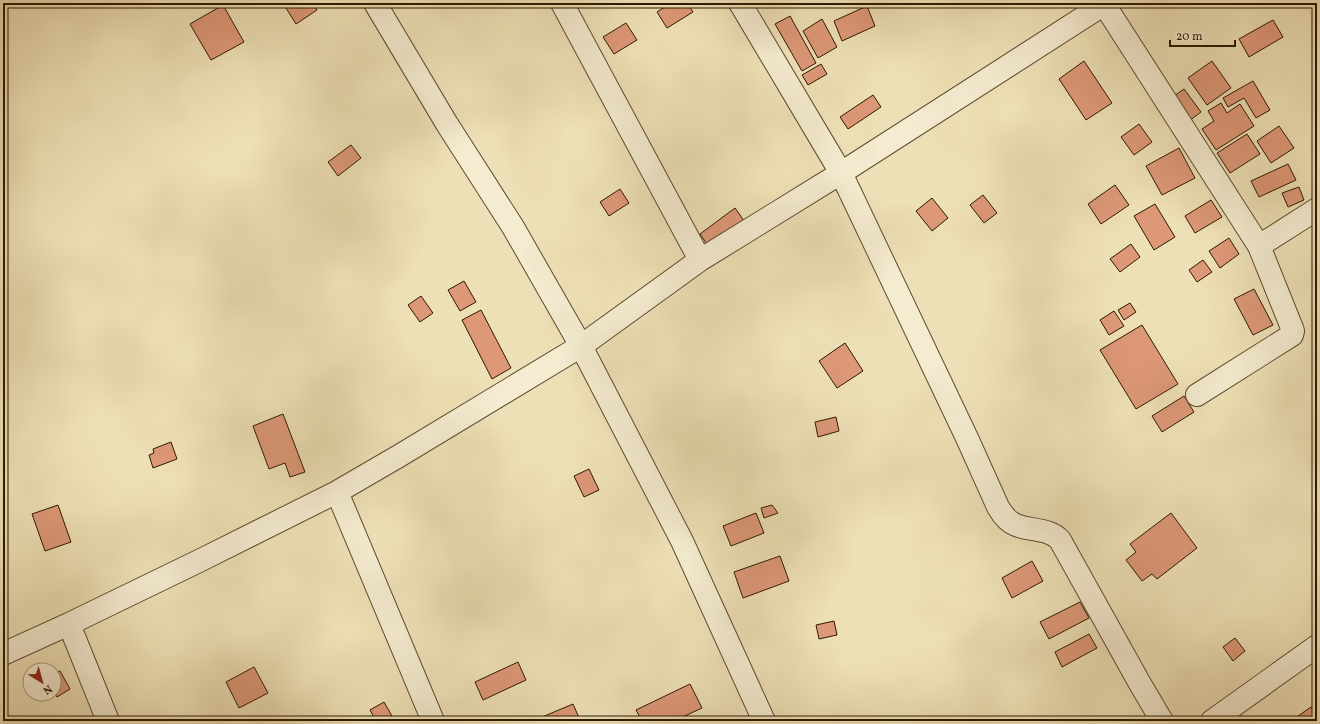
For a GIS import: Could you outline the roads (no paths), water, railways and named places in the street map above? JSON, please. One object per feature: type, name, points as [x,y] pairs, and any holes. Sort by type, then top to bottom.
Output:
[{"type":"street","points":[[375,3],[447,124],[513,227],[582,346],[682,541],[764,721]]},
{"type":"street","points":[[562,3],[700,260]]},
{"type":"street","points":[[740,3],[841,173],[1003,516],[1014,525],[1051,533],[1060,540],[1138,682],[1162,721]]},
{"type":"street","points":[[3,654],[69,624],[201,560],[337,492],[582,346],[700,260],[841,173],[1105,4],[1259,246],[1293,331],[1292,335],[1197,394]]},
{"type":"street","points":[[1259,246],[1317,209]]},
{"type":"street","points":[[337,492],[433,721]]},
{"type":"street","points":[[69,624],[108,721]]},
{"type":"street","points":[[1212,721],[1317,646]]}]
